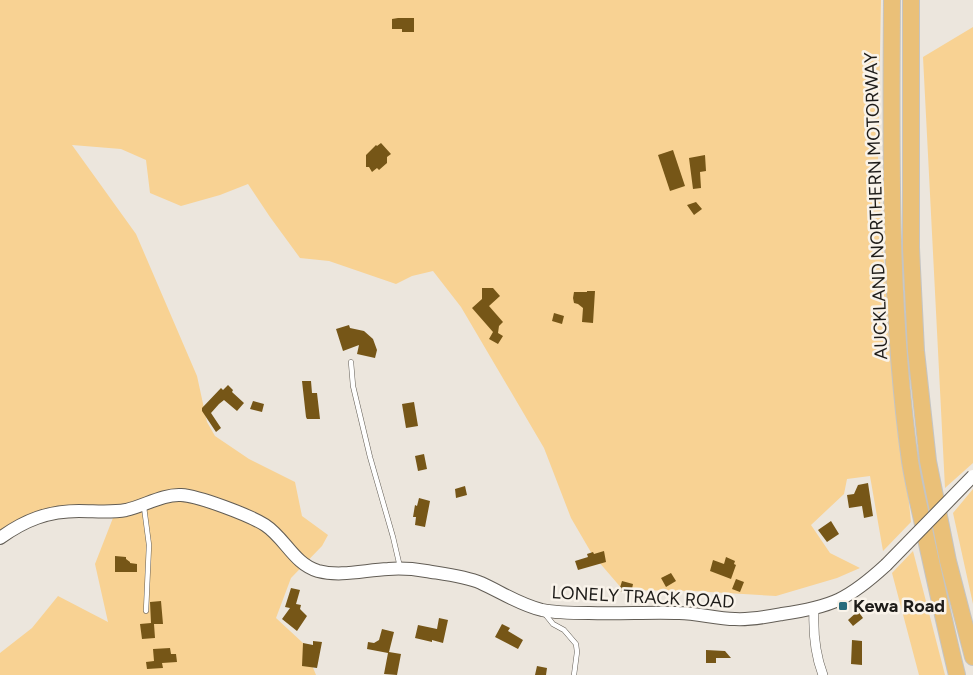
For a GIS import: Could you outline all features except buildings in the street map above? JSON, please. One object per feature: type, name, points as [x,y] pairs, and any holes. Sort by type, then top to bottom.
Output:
[{"type":"highway","name":"AUCKLAND NORTHERN MOTORWAY","points":[[892,0],[892,161],[895,296],[903,400],[910,462],[942,616],[957,675]]},
{"type":"highway","name":"AUCKLAND NORTHERN MOTORWAY","points":[[911,0],[911,248],[916,350],[928,461],[948,561],[973,657]]},
{"type":"street","name":"LONELY TRACK ROAD","points":[[0,538],[16,526],[33,518],[77,511],[109,512],[144,506],[167,496],[179,495],[192,497],[246,516],[265,526],[278,536],[301,563],[320,571],[342,573],[400,569],[457,576],[480,582],[540,610],[560,613],[678,613],[732,620],[755,619],[814,610],[850,595],[865,585],[886,565],[973,476]]},
{"type":"street","points":[[814,610],[815,646],[823,675]]},
{"type":"lane","points":[[351,362],[353,386],[400,569]]},
{"type":"lane","points":[[144,506],[148,545],[146,611]]},
{"type":"lane","points":[[540,610],[553,624],[564,630],[576,644],[577,652],[574,675]]},
{"type":"shaded area","points":[[0,0],[881,0],[878,161],[883,254],[911,522],[883,551],[870,476],[847,479],[844,494],[811,525],[830,553],[860,568],[837,578],[776,596],[693,591],[623,590],[592,554],[571,518],[544,448],[461,307],[433,271],[412,276],[396,284],[329,261],[300,258],[248,184],[220,195],[181,206],[150,193],[146,160],[121,149],[72,145],[136,234],[197,376],[207,422],[215,436],[249,459],[295,482],[302,516],[328,535],[322,546],[291,578],[276,618],[303,643],[316,675],[0,675],[0,653],[32,628],[58,596],[108,622],[95,564],[118,505],[44,509],[0,531]]},
{"type":"shaded area","points":[[973,27],[973,463],[945,488],[923,57]]},
{"type":"shaded area","points":[[973,489],[973,604],[953,513]]},
{"type":"shaded area","points":[[913,551],[945,675],[919,675],[892,573]]},
{"type":"place","name":"Kewa Road","points":[[843,606]]}]
